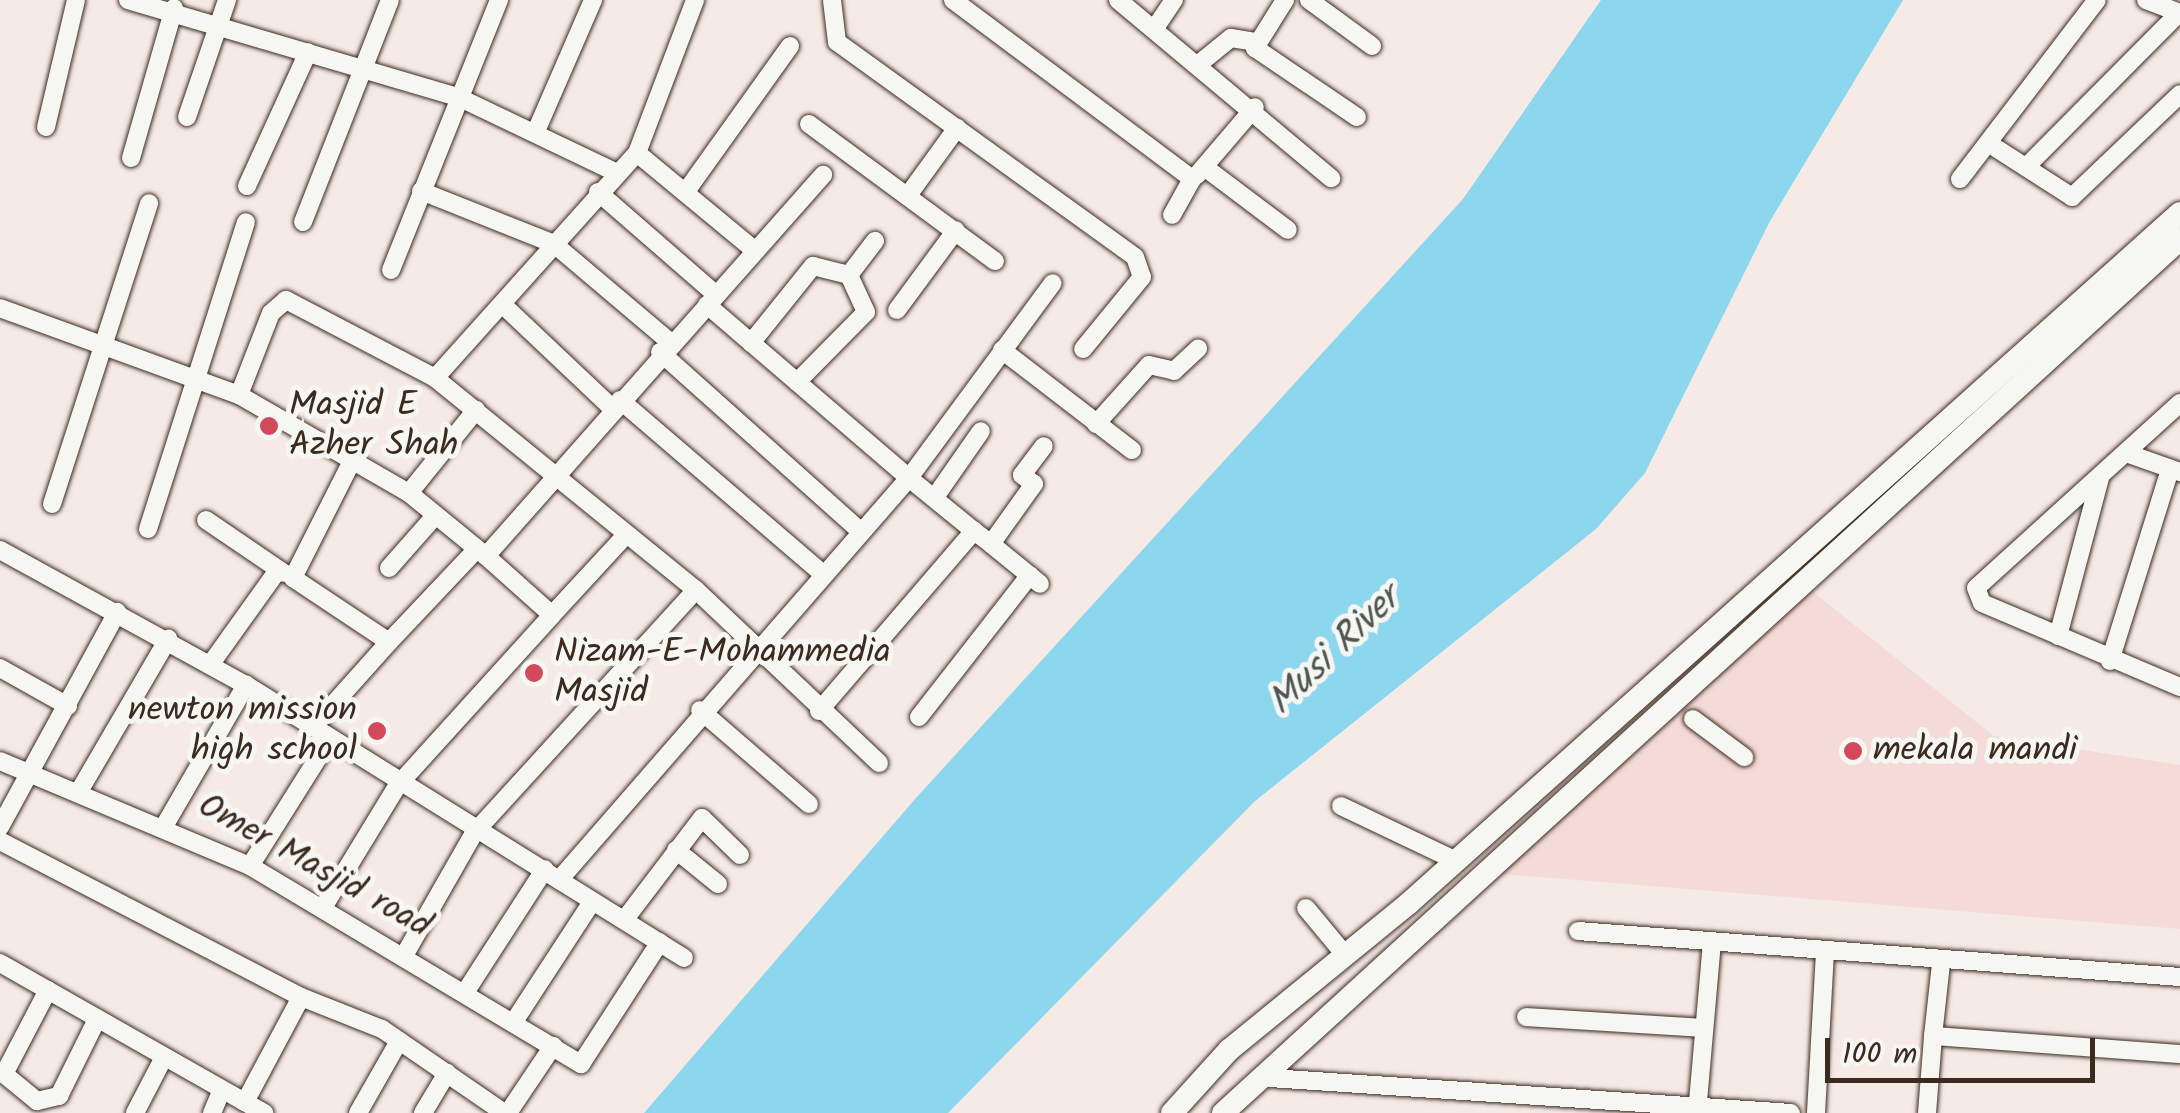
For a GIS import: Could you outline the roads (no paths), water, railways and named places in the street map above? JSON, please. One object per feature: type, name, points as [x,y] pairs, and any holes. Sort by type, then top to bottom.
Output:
[{"type":"street","points":[[46,127],[76,0]]},
{"type":"street","points":[[128,0],[219,21],[458,97],[536,129],[617,173]]},
{"type":"street","points":[[187,116],[227,0]]},
{"type":"street","points":[[303,222],[390,0]]},
{"type":"street","points":[[390,270],[499,0]]},
{"type":"street","points":[[536,129],[593,0]]},
{"type":"street","points":[[435,378],[637,153],[695,0]]},
{"type":"street","points":[[832,0],[837,42],[1135,257],[1142,277],[1083,349]]},
{"type":"street","points":[[953,0],[1200,174],[1288,230]]},
{"type":"street","points":[[1118,0],[1254,107],[1331,178]]},
{"type":"street","points":[[1155,28],[1174,0]]},
{"type":"street","points":[[1257,42],[1286,0]]},
{"type":"street","points":[[1309,0],[1372,46]]},
{"type":"street","points":[[1960,178],[2096,0]]},
{"type":"street","points":[[2026,167],[2180,13],[2146,0]]},
{"type":"street","points":[[131,158],[174,8]]},
{"type":"street","points":[[1200,64],[1231,38],[1257,42],[1357,116]]},
{"type":"street","points":[[687,190],[790,46]]},
{"type":"street","points":[[247,186],[308,52]]},
{"type":"street","points":[[1988,143],[2072,197],[2180,94]]},
{"type":"street","points":[[1172,215],[1254,107]]},
{"type":"street","points":[[810,124],[995,261]]},
{"type":"street","points":[[909,194],[957,128]]},
{"type":"street","points":[[637,153],[687,190],[754,250]]},
{"type":"street","points":[[313,727],[389,642],[554,476],[665,347],[823,175]]},
{"type":"street","points":[[420,191],[554,244],[861,532]]},
{"type":"street","points":[[598,192],[710,298],[751,343],[908,478],[1035,579],[919,718]]},
{"type":"street","points":[[52,504],[149,203]]},
{"type":"street","points":[[1172,1113],[1229,1050],[1345,956],[2180,213]]},
{"type":"street","points":[[148,529],[201,375],[246,222]]},
{"type":"street","points":[[897,310],[956,230]]},
{"type":"street","points":[[1224,1113],[1270,1078],[1478,872],[2180,239]]},
{"type":"street","points":[[849,276],[875,241]]},
{"type":"street","points":[[751,343],[820,262],[849,276],[866,312],[797,382]]},
{"type":"street","points":[[466,991],[552,874],[700,710],[757,656],[821,572],[908,478],[1052,283]]},
{"type":"street","points":[[239,394],[271,313],[286,300],[435,378],[624,537],[696,590],[757,656],[879,763]]},
{"type":"street","points":[[502,304],[616,404],[821,572]]},
{"type":"street","points":[[1,312],[106,340],[201,375],[239,394],[409,493],[552,615]]},
{"type":"street","points":[[1096,424],[1149,365],[1174,371],[1198,349]]},
{"type":"street","points":[[1002,350],[1132,450]]},
{"type":"street","points":[[2180,403],[2129,454],[1976,588],[1982,603],[2110,662],[2180,686]]},
{"type":"street","points":[[409,493],[476,410]]},
{"type":"street","points":[[935,496],[981,431]]},
{"type":"street","points":[[991,544],[1034,484],[1022,475],[1044,446]]},
{"type":"street","points":[[2110,662],[2175,471],[2129,454]]},
{"type":"street","points":[[210,664],[285,574],[352,461]]},
{"type":"street","points":[[2058,636],[2100,478]]},
{"type":"street","points":[[390,568],[435,516]]},
{"type":"street","points":[[206,520],[389,642]]},
{"type":"street","points":[[819,710],[974,531]]},
{"type":"street","points":[[324,906],[398,785],[624,537]]},
{"type":"street","points":[[0,550],[246,685],[398,785],[552,874],[684,958]]},
{"type":"street","points":[[405,954],[474,832],[696,590]]},
{"type":"street","points":[[0,826],[35,770],[117,612]]},
{"type":"street","points":[[81,788],[168,640]]},
{"type":"street","points":[[0,668],[68,706]]},
{"type":"street","points":[[166,823],[246,685]]},
{"type":"street","points":[[700,710],[809,804]]},
{"type":"street","points":[[1693,719],[1744,756]]},
{"type":"street","points":[[250,866],[330,739]]},
{"type":"street","name":"Omer Masjid road","points":[[0,760],[35,770],[166,823],[250,866],[405,954],[581,1064],[660,942]]},
{"type":"street","points":[[1341,806],[1454,860]]},
{"type":"street","points":[[625,919],[702,818],[740,855]]},
{"type":"street","points":[[0,841],[301,997],[399,1041],[506,1113],[553,1046]]},
{"type":"street","points":[[676,850],[718,884]]},
{"type":"street","points":[[514,1020],[592,902]]},
{"type":"street","points":[[1306,908],[1345,956]]},
{"type":"street","points":[[1578,931],[1941,963],[2180,976]]},
{"type":"street","points":[[1698,1111],[1712,942]]},
{"type":"street","points":[[1816,1113],[1825,952]]},
{"type":"street","points":[[0,963],[264,1113]]},
{"type":"street","points":[[1927,1113],[1941,963]]},
{"type":"street","points":[[48,990],[4,1074],[37,1101],[59,1096],[97,1018]]},
{"type":"street","points":[[245,1102],[301,997]]},
{"type":"street","points":[[1526,1017],[1704,1028]]},
{"type":"street","points":[[1934,1036],[2180,1054]]},
{"type":"street","points":[[358,1113],[399,1041]]},
{"type":"street","points":[[135,1113],[163,1059]]},
{"type":"street","points":[[423,1113],[446,1072]]},
{"type":"street","points":[[1270,1078],[1513,1104],[1791,1113]]},
{"type":"street","points":[[212,1113],[222,1090]]},
{"type":"water","name":"Musi River","points":[[1601,0],[1903,0],[1770,221],[1645,473],[1596,529],[1255,801],[948,1113],[644,1113],[916,798],[1463,199]]},
{"type":"place","name":"Masjid E Azher Shah","points":[[269,426]]},
{"type":"place","name":"Nizam-E-Mohammedia Masjid","points":[[534,673]]},
{"type":"place","name":"newton mission high school","points":[[377,731]]},
{"type":"place","name":"mekala mandi","points":[[1853,751]]}]
